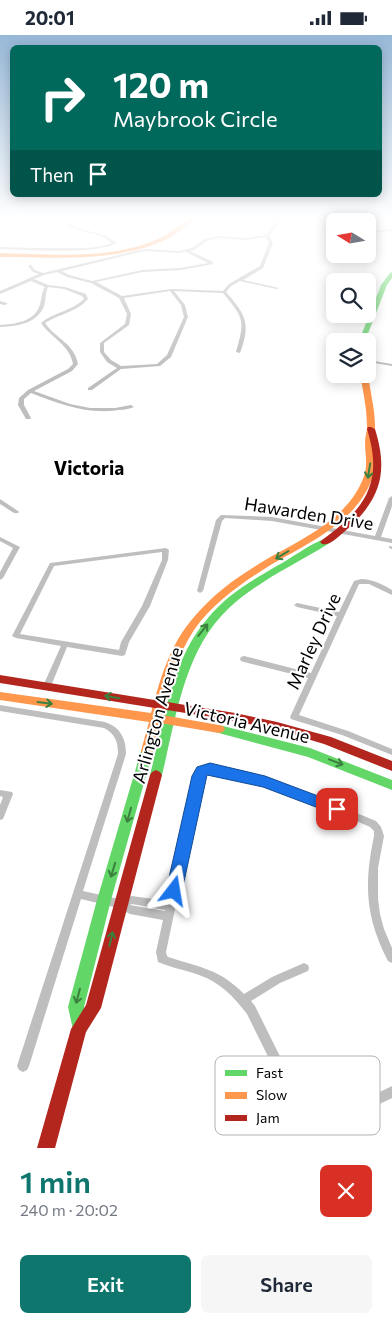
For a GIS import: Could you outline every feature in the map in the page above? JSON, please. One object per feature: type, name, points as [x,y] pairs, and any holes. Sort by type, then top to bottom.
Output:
[{"type":"main road","points":[[365,333],[384,285],[392,274]]},
{"type":"main road","name":"Arlington Avenue","points":[[46,1148],[79,1029],[93,1008],[120,903],[190,652],[199,634],[227,604],[340,531],[361,514],[370,503],[380,483],[380,464],[376,437],[371,429],[365,383]]},
{"type":"main road","name":"Arlington Avenue","points":[[79,1029],[76,1007],[104,900],[177,649],[184,635],[220,595],[324,530],[351,509],[364,492],[370,468],[368,437],[371,429]]},
{"type":"main road","name":"Victoria Avenue","points":[[0,679],[235,717],[308,735],[348,748],[392,766]]},
{"type":"main road","name":"Victoria Avenue","points":[[0,696],[170,720],[241,734],[298,749],[392,785]]},
{"type":"street","points":[[34,271],[43,274]]},
{"type":"street","points":[[0,293],[30,279],[54,271]]},
{"type":"street","points":[[59,271],[68,276],[92,282],[121,297],[171,290],[224,292],[243,314],[245,328],[238,352]]},
{"type":"street","points":[[92,282],[143,271]]},
{"type":"street","points":[[224,292],[230,285],[255,271]]},
{"type":"street","points":[[28,418],[21,405],[21,399],[30,391],[70,371],[76,364],[76,356],[65,344],[45,328],[43,323],[48,318],[82,305],[86,299],[84,295],[75,291],[47,286],[30,279]]},
{"type":"street","points":[[239,280],[277,288]]},
{"type":"street","points":[[0,326],[22,324],[37,314],[42,306],[42,294],[47,286]]},
{"type":"street","points":[[90,389],[120,368],[158,365],[169,355],[186,317],[183,305],[171,290]]},
{"type":"street","points":[[120,368],[109,361],[102,352],[102,343],[127,325],[129,315],[121,297]]},
{"type":"street","points":[[376,362],[392,365]]},
{"type":"street","points":[[30,391],[71,408],[87,411],[131,407]]},
{"type":"street","points":[[377,538],[392,498]]},
{"type":"street","points":[[0,501],[16,512]]},
{"type":"street","name":"Hawarden Drive","points":[[200,591],[221,517],[268,519],[392,541]]},
{"type":"street","points":[[0,539],[17,547],[0,578]]},
{"type":"street","points":[[166,550],[165,559],[146,606],[125,643],[122,653],[66,644],[16,636],[51,565],[166,550]]},
{"type":"street","name":"Marley Drive","points":[[392,593],[362,580],[356,583],[294,717],[392,752]]},
{"type":"street","points":[[297,605],[341,615]]},
{"type":"street","points":[[47,686],[66,644]]},
{"type":"street","points":[[244,659],[313,676]]},
{"type":"street","points":[[0,708],[97,723],[110,727],[117,732],[123,743],[122,754],[23,1066]]},
{"type":"street","points":[[274,1056],[251,1010],[233,989],[218,977],[169,963],[162,959],[161,952],[182,860],[184,840],[199,776],[202,771],[210,769],[233,774],[300,793],[373,824],[378,830],[379,836],[371,878],[372,902],[378,929],[392,958]]},
{"type":"street","points":[[0,816],[5,794]]},
{"type":"street","points":[[78,894],[120,903],[130,910],[169,911]]},
{"type":"street","points":[[243,999],[276,980],[304,968]]},
{"type":"street","points":[[380,1098],[392,1092]]},
{"type":"traffic: fast","points":[[365,333],[384,285],[392,274]]},
{"type":"traffic: fast","points":[[156,775],[179,684],[198,640],[210,621],[226,605],[249,588],[325,542]]},
{"type":"traffic: fast","points":[[219,729],[310,753],[392,785]]},
{"type":"traffic: fast","points":[[79,1029],[76,1007],[104,900],[147,751]]},
{"type":"traffic: slow","points":[[147,751],[176,654],[197,619],[218,598],[242,579],[319,533],[336,520],[351,507],[362,492],[369,475],[371,463],[369,442],[371,427],[365,383]]},
{"type":"traffic: slow","points":[[0,696],[130,714],[219,729]]},
{"type":"traffic: jam","points":[[325,542],[352,520],[363,508],[371,494],[376,480],[378,464],[377,447],[371,429]]},
{"type":"traffic: jam","points":[[0,679],[235,717],[277,726],[327,740],[392,766]]},
{"type":"traffic: jam","points":[[46,1148],[79,1029],[93,1008],[156,775]]},
{"type":"district","name":"Victoria","points":[[89,467]]},
{"type":"route","points":[[174,891],[182,860],[184,840],[199,776],[202,771],[210,769],[265,781],[300,793],[337,809]]}]
